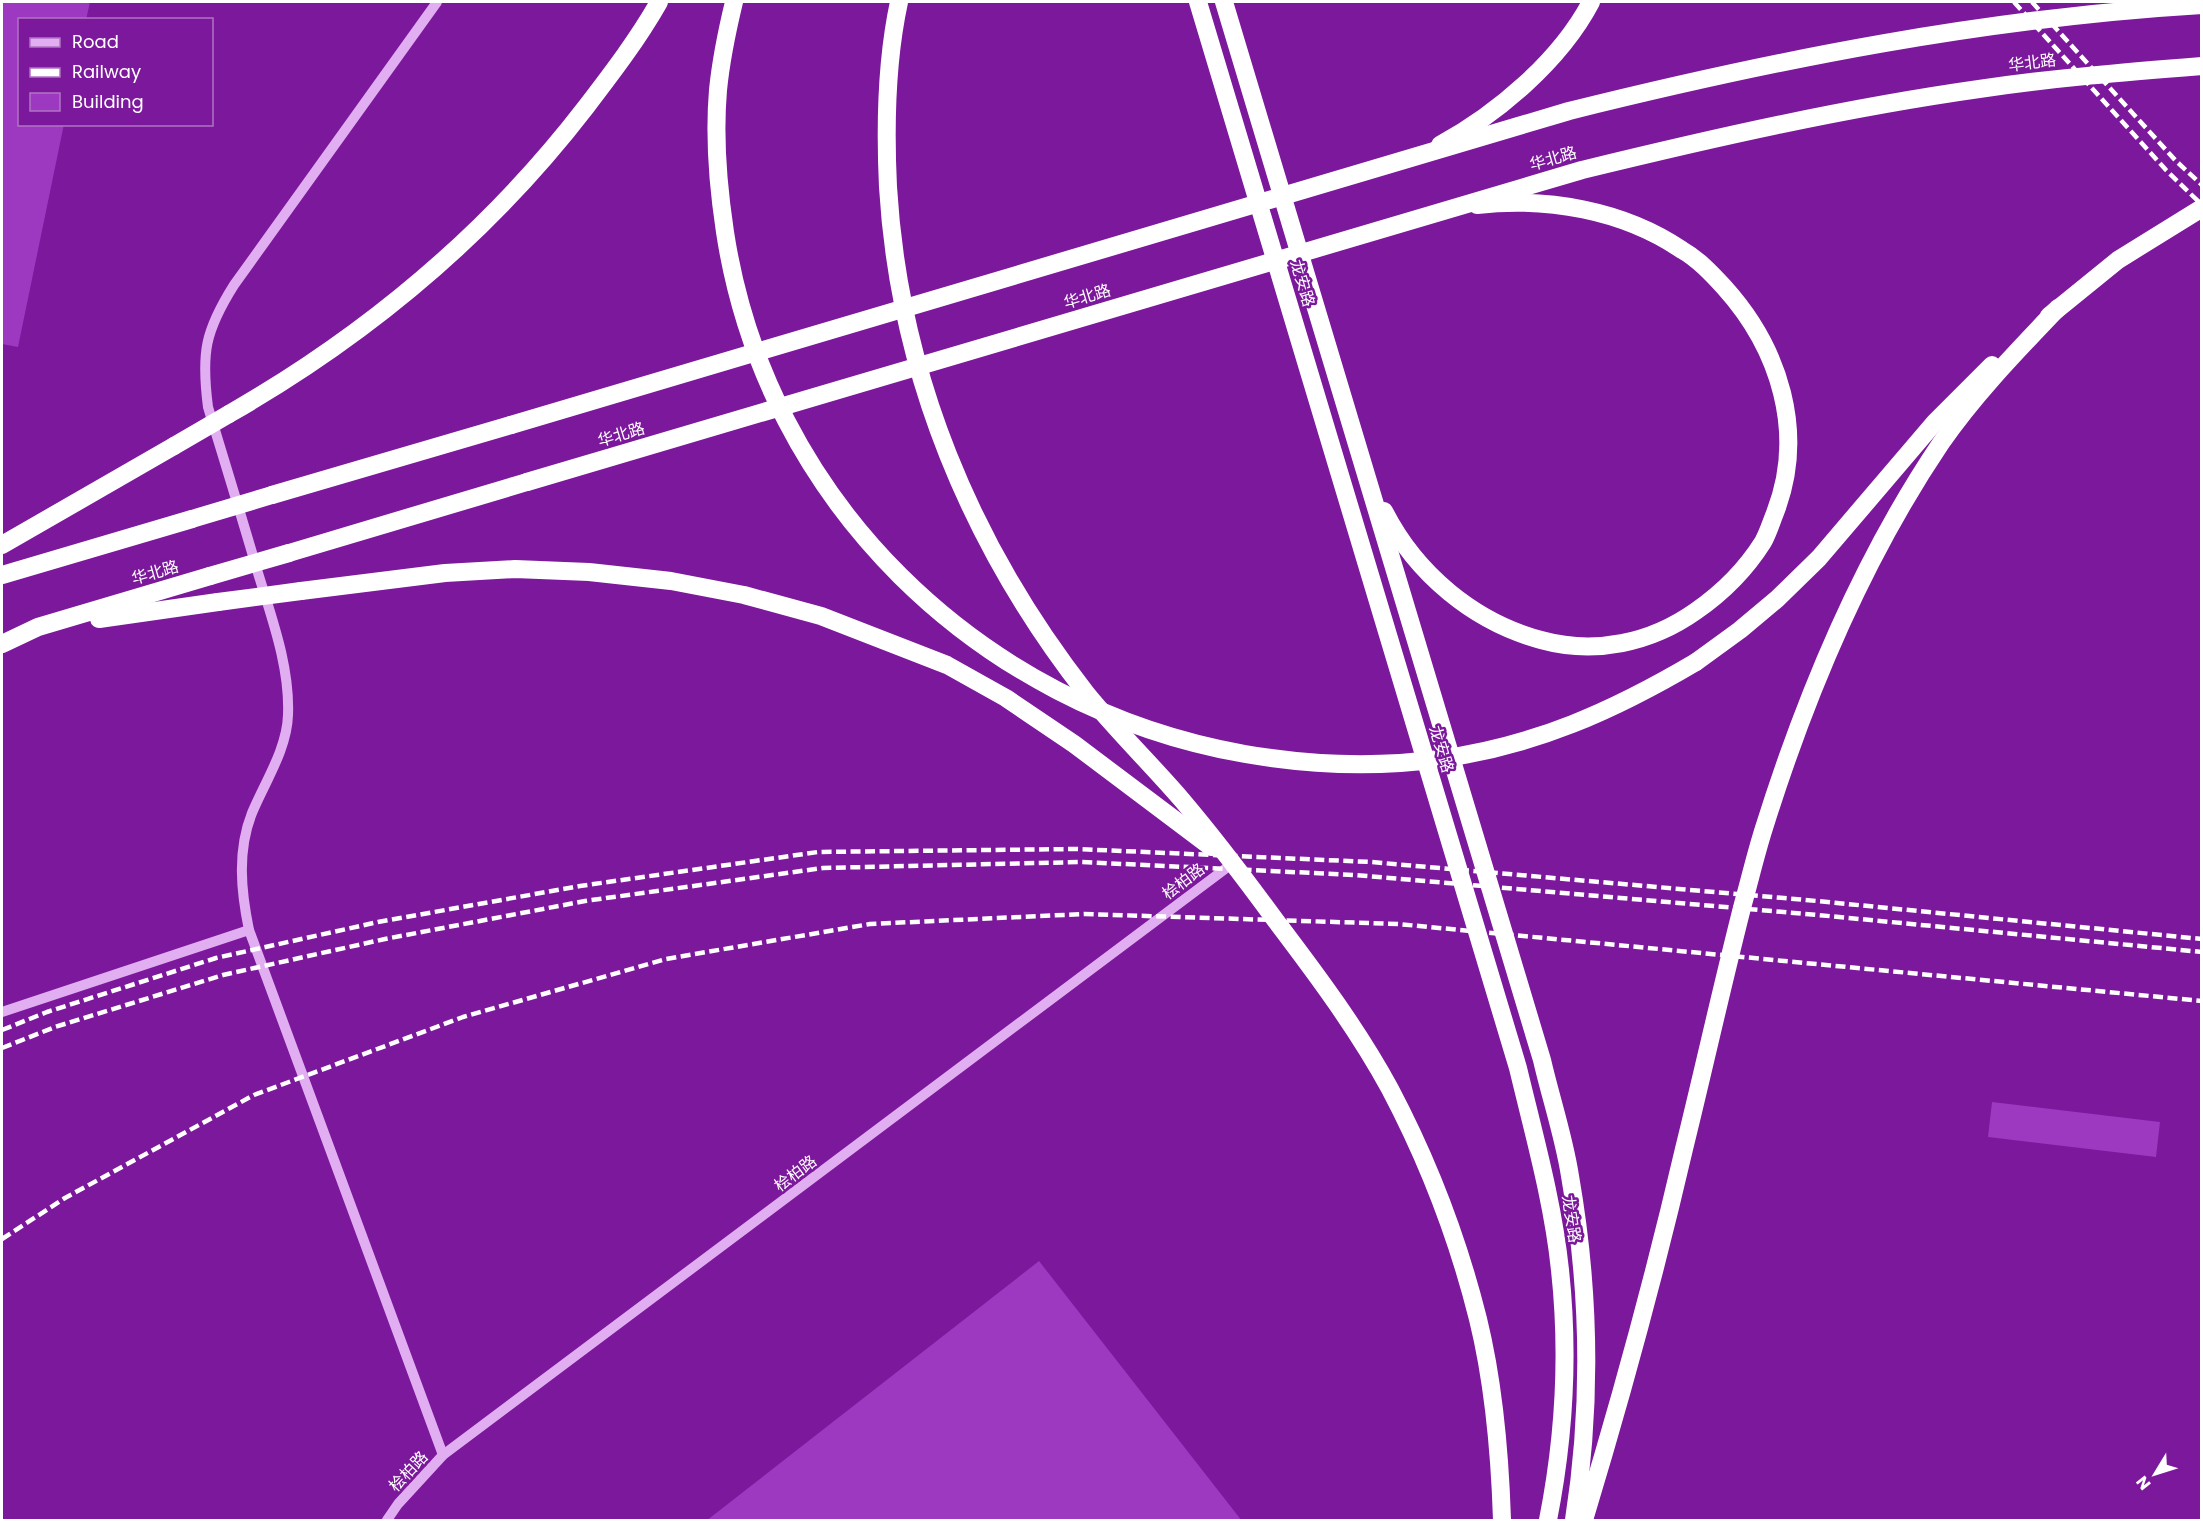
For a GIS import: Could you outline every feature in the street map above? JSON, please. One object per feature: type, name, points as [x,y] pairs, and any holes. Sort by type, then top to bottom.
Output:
[{"type":"highway","points":[[2,545],[277,387],[353,335],[423,279],[499,208],[559,142],[616,69],[659,2]]},
{"type":"highway","points":[[734,2],[718,92],[717,148],[720,193],[729,260],[741,310],[762,370],[784,418],[812,467],[847,517],[884,560],[919,595],[976,641],[1033,678],[1101,712],[1151,731],[1204,747],[1265,757],[1325,764],[1380,764],[1438,759],[1495,749],[1541,736],[1596,715],[1645,692],[1696,662],[1777,599],[1819,558],[1935,422],[2000,357],[2118,260],[2202,208]]},
{"type":"highway","points":[[899,2],[893,29],[887,87],[887,165],[890,212],[897,274],[909,336],[926,398],[954,468],[983,531],[1014,589],[1048,641],[1089,696],[1184,802],[1233,863],[1344,1014],[1389,1088],[1425,1160],[1457,1246],[1479,1322],[1495,1432],[1502,1521]]},
{"type":"highway","name":"龙安路","points":[[1198,2],[1518,1068],[1545,1178],[1560,1270],[1565,1358],[1559,1446],[1548,1521]]},
{"type":"highway","name":"龙安路","points":[[1224,2],[1542,1060],[1570,1173],[1584,1268],[1588,1359],[1582,1450],[1574,1521]]},
{"type":"highway","points":[[1424,154],[1487,116],[1516,92],[1568,36],[1590,2]]},
{"type":"highway","points":[[2,576],[1569,111],[1798,58],[1932,34],[2000,24],[2202,5]]},
{"type":"highway","name":"华北路","points":[[2,644],[38,627],[1593,167],[1731,134],[1980,88],[2101,74],[2202,66]]},
{"type":"highway","points":[[1367,478],[1389,520],[1413,555],[1444,588],[1481,616],[1518,634],[1559,645],[1595,647],[1638,641],[1680,623],[1713,599],[1738,575],[1764,541],[1780,500],[1787,466],[1788,432],[1784,403],[1773,361],[1756,328],[1714,276],[1684,251],[1653,232],[1618,219],[1577,208],[1531,202],[1449,209]]},
{"type":"highway","points":[[1584,1521],[1652,1278],[1709,1040],[1763,830],[1798,729],[1838,631],[1886,535],[1942,443],[1996,374],[2058,308]]},
{"type":"highway","points":[[38,627],[445,573],[514,569],[578,572],[671,581],[744,595],[821,616],[947,665],[1006,698],[1074,744],[1233,863]]},
{"type":"street","points":[[437,2],[218,310],[207,342],[204,374],[208,407],[280,646],[287,688],[288,717],[284,741],[252,815],[243,843],[241,874],[243,902],[249,930],[443,1455]]},
{"type":"street","name":"桧柏路","points":[[387,1521],[398,1504],[443,1455],[1233,863]]},
{"type":"street","points":[[2,1012],[249,930]]},
{"type":"building","points":[[2,2],[90,2],[86,18],[18,18],[18,126],[64,126],[18,347],[2,344]]},
{"type":"building","points":[[1992,1102],[2160,1122],[2156,1157],[1988,1137]]},
{"type":"building","points":[[1039,1261],[1242,1521],[706,1521]]},
{"type":"railway","points":[[2014,2],[2166,170],[2202,205]]},
{"type":"railway","points":[[2032,2],[2176,161],[2202,185]]},
{"type":"railway","points":[[2,1030],[47,1012],[216,958],[378,922],[580,886],[818,852],[1077,849],[1371,862],[1817,901],[2202,939]]},
{"type":"railway","points":[[2,1048],[55,1027],[223,975],[385,939],[585,901],[823,868],[1081,862],[1355,875],[1818,915],[2202,952]]},
{"type":"railway","points":[[2,1239],[65,1198],[254,1095],[463,1017],[666,959],[870,924],[1084,914],[1398,924],[2202,1001]]}]
